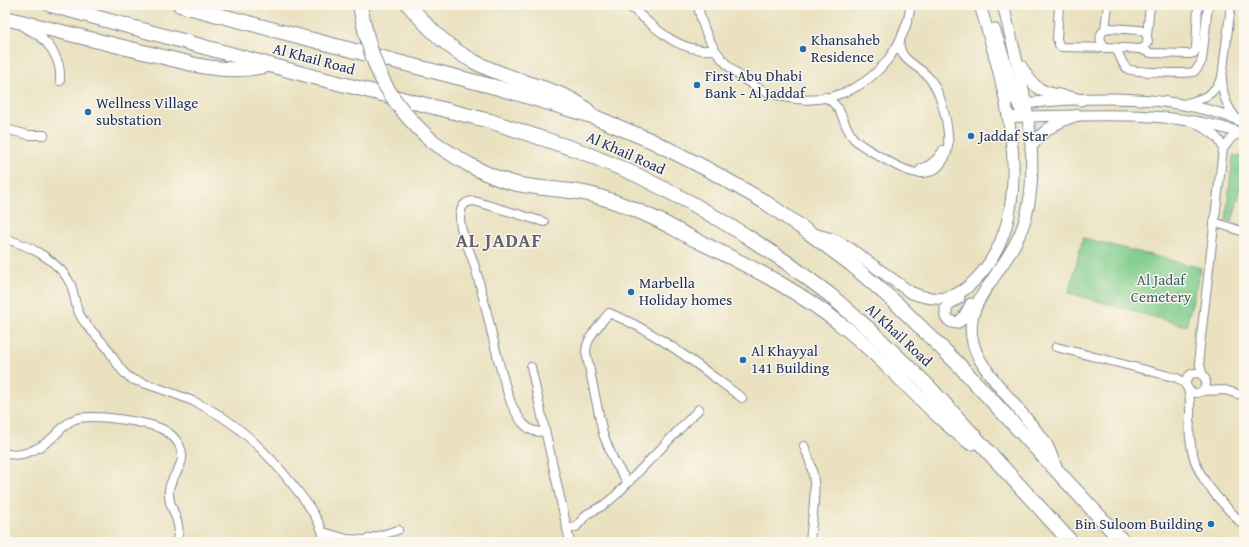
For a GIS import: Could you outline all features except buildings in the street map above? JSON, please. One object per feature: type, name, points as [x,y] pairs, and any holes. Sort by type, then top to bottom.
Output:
[{"type":"highway","name":"Al Khail Road","points":[[51,5],[339,84],[490,121],[536,135],[580,151],[637,175],[693,204],[745,235],[786,262],[830,295],[865,326],[928,386],[1071,542]]},
{"type":"highway","name":"Al Khail Road","points":[[180,5],[499,88],[592,116],[652,141],[709,170],[765,202],[808,232],[851,264],[896,303],[957,363],[1123,542]]},
{"type":"highway","points":[[360,5],[370,50],[382,81],[399,107],[432,141],[468,163],[517,184],[589,194],[626,207],[661,222],[772,278],[806,298],[850,331],[940,418],[960,435],[994,458]]},
{"type":"highway","points":[[409,5],[438,36],[466,57],[498,72],[573,100],[592,116]]},
{"type":"highway","points":[[5,18],[207,67],[239,69],[270,65]]},
{"type":"main road","points":[[981,5],[1016,104],[1028,117],[1031,148],[1030,187],[1028,207],[1024,223],[1010,254],[977,303],[972,316],[971,337],[974,348],[987,372],[1043,439],[1050,450],[1059,474]]},
{"type":"main road","points":[[991,281],[979,292],[962,320],[957,322],[951,321],[945,314],[947,305],[966,293],[991,260],[1000,242],[1011,202],[1014,170],[1009,117],[1016,104],[1016,57],[1003,5]]},
{"type":"main road","points":[[1016,57],[1027,77],[1041,90],[1050,94],[1081,100]]},
{"type":"main road","points":[[1031,148],[1045,130],[1058,122],[1078,115]]},
{"type":"main road","points":[[808,232],[835,240],[849,248],[910,292],[920,296],[935,299],[951,297],[960,292],[980,276]]},
{"type":"street","points":[[628,5],[675,42],[694,50],[714,50]]},
{"type":"street","points":[[698,5],[705,32],[714,50],[733,72],[748,83],[763,91],[779,96],[798,99],[825,97],[847,91],[866,80],[887,60],[900,40],[908,21],[910,5]]},
{"type":"street","points":[[1059,5],[1057,39],[1058,45],[1061,47],[1140,49],[1151,53],[1189,54],[1194,53],[1196,48],[1198,5]]},
{"type":"street","points":[[1108,5],[1105,29],[1102,31],[1100,38],[1103,44],[1112,48],[1119,54],[1122,62],[1128,69],[1135,71],[1189,73],[1201,65],[1208,5]]},
{"type":"street","points":[[1140,49],[1147,44],[1148,41],[1150,5]]},
{"type":"street","points":[[1231,5],[1222,77],[1224,95],[1227,104],[1241,120]]},
{"type":"street","points":[[5,22],[30,30],[46,42],[54,52],[58,64],[60,81]]},
{"type":"street","points":[[1105,29],[1140,30],[1148,35]]},
{"type":"street","points":[[900,40],[900,48],[906,59]]},
{"type":"street","points":[[1122,62],[1123,55],[1128,49]]},
{"type":"street","points":[[825,97],[830,100],[840,111],[849,132],[859,144],[888,161],[913,173],[920,174],[927,172],[940,165],[949,146],[940,98],[935,85],[923,71],[906,59],[894,57],[887,60]]},
{"type":"street","points":[[1181,105],[1207,96],[1214,91],[1222,77]]},
{"type":"street","points":[[840,111],[842,100],[847,91]]},
{"type":"street","points":[[1016,104],[1132,99],[1158,101],[1202,109],[1241,120]]},
{"type":"street","points":[[1009,117],[1078,115],[1136,116],[1193,122],[1242,134]]},
{"type":"street","points":[[1193,122],[1214,134],[1220,141],[1223,149],[1198,354],[1190,375],[1186,381],[1191,410],[1190,439],[1192,453],[1203,480],[1212,492],[1244,526]]},
{"type":"street","points":[[5,129],[29,135],[44,135]]},
{"type":"street","points":[[1223,149],[1232,138],[1242,134]]},
{"type":"street","points":[[544,222],[474,201],[465,203],[460,217],[461,229],[474,264],[510,403],[517,415],[529,429],[538,432],[545,431]]},
{"type":"street","points":[[1214,222],[1244,232]]},
{"type":"street","points":[[5,239],[20,243],[38,253],[63,274],[73,291],[80,317],[103,342],[127,376],[134,380],[197,403],[220,416],[254,442],[276,464],[310,508],[323,532],[325,542]]},
{"type":"street","points":[[628,483],[614,461],[603,434],[586,352],[586,346],[591,335],[609,313],[619,317],[670,346],[742,398]]},
{"type":"street","points":[[1056,347],[1181,380],[1187,388],[1196,393],[1202,391],[1225,390]]},
{"type":"street","points":[[1191,410],[1196,398],[1206,386],[1198,354]]},
{"type":"street","points":[[531,367],[570,542]]},
{"type":"street","points":[[1173,378],[1196,373],[1225,390],[1244,396]]},
{"type":"street","points":[[567,529],[576,527],[584,516],[610,500],[698,409]]},
{"type":"street","points":[[5,453],[17,455],[34,449],[50,440],[68,423],[83,417],[118,419],[155,427],[165,431],[177,441],[182,452],[181,463],[172,479],[169,491],[170,504],[179,524],[179,533],[176,542]]},
{"type":"street","points":[[804,446],[812,464],[815,487],[810,542]]},
{"type":"street","points":[[323,532],[347,539],[361,541],[398,530]]},
{"type":"green space","points":[[1233,155],[1244,158],[1244,183],[1242,183],[1232,222],[1226,220]]},
{"type":"green space","name":"Al Jadaf Cemetery","points":[[1083,238],[1201,268],[1186,326],[1069,293]]},
{"type":"place","name":"Khansaheb Residence","points":[[803,49]]},
{"type":"place","name":"First Abu Dhabi Bank - Al Jaddaf","points":[[697,85]]},
{"type":"place","name":"Wellness Village substation","points":[[88,112]]},
{"type":"place","name":"Jaddaf Star","points":[[971,136]]},
{"type":"place","name":"Marbella Holiday homes","points":[[631,292]]},
{"type":"place","name":"Al Khayyal 141 Building","points":[[743,360]]},
{"type":"place","name":"Bin Suloom Building","points":[[1211,524]]},
{"type":"district","name":"AL JADAF","points":[[499,240]]}]
